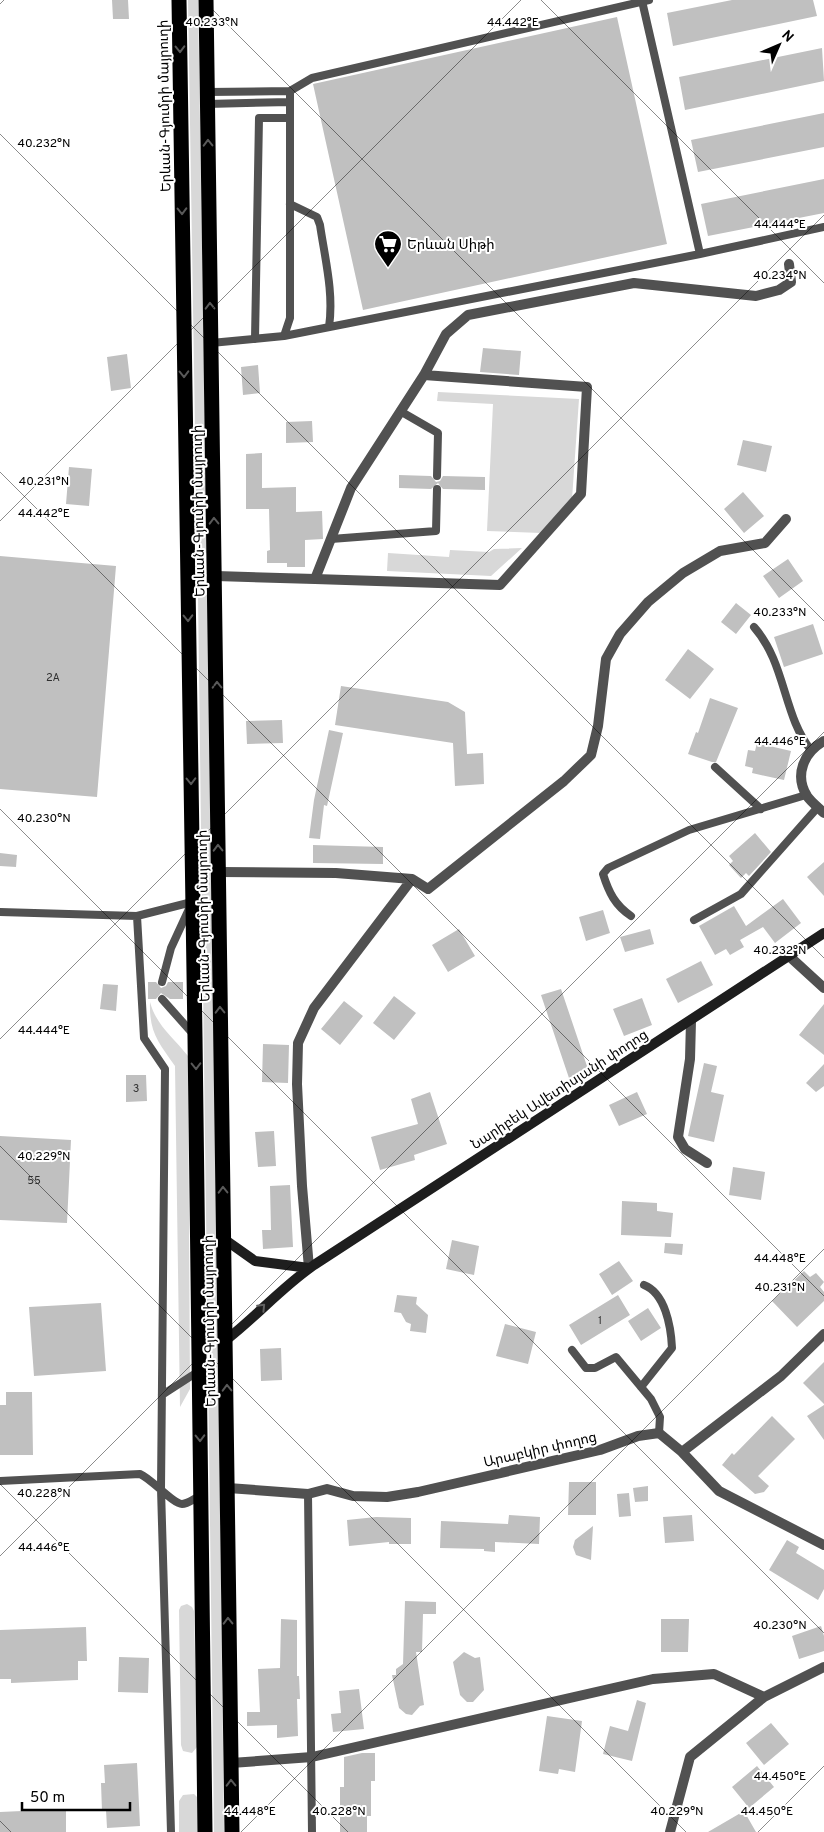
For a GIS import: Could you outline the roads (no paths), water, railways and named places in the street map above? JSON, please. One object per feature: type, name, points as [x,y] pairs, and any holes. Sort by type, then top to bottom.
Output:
[{"type":"highway","name":"Երևան-Գյումրի մայրուղի","points":[[179,0],[205,1832]]},
{"type":"highway","name":"Երևան-Գյումրի մայրուղի","points":[[206,0],[232,1832]]},
{"type":"highway","points":[[187,570],[215,573]]},
{"type":"street","points":[[315,579],[351,488],[424,375],[446,334],[468,315],[634,283],[756,296],[779,290],[791,282],[789,264]]},
{"type":"street","points":[[215,573],[315,579],[500,585],[581,494],[587,388],[424,375]]},
{"type":"street","points":[[218,872],[336,873],[412,880],[428,889],[564,781],[591,755],[598,726],[606,659],[620,634],[648,602],[683,573],[720,551],[765,543],[786,519]]},
{"type":"street","points":[[821,810],[806,795],[801,774],[803,760],[811,750],[824,741]]},
{"type":"street","points":[[224,1239],[254,1261],[273,1265],[309,1268],[302,1186],[297,1084],[298,1043],[314,1008],[412,880]]},
{"type":"street","name":"Նարիբեկ Ավետիսյանի փողոց","points":[[226,1340],[250,1321],[275,1295],[309,1268],[824,933]]},
{"type":"street","points":[[789,956],[824,988]]},
{"type":"street","points":[[691,1021],[690,1059],[678,1137],[685,1149],[707,1163]]},
{"type":"street","points":[[682,1452],[781,1376],[824,1334]]},
{"type":"street","points":[[659,1433],[682,1452],[719,1491],[824,1545]]},
{"type":"street","name":"Արաբկիր փողոց","points":[[228,1488],[308,1494],[327,1489],[353,1496],[387,1497],[418,1492],[600,1450],[638,1436],[659,1433]]},
{"type":"street","points":[[670,1832],[690,1757],[764,1697],[824,1667]]},
{"type":"street","points":[[231,1763],[312,1757],[653,1679],[714,1674],[764,1697]]},
{"type":"lane","points":[[207,98],[290,91],[312,78],[646,1],[700,254]]},
{"type":"lane","points":[[284,336],[290,318],[290,91]]},
{"type":"lane","points":[[207,98],[290,102]]},
{"type":"lane","points":[[255,339],[259,118],[290,118]]},
{"type":"lane","points":[[290,204],[317,217],[330,286],[330,327]]},
{"type":"lane","points":[[211,343],[284,336],[700,254],[824,227]]},
{"type":"lane","points":[[400,412],[438,433],[437,476]]},
{"type":"lane","points":[[331,539],[436,531],[437,489]]},
{"type":"lane","points":[[754,627],[764,639],[774,657],[801,738],[811,750]]},
{"type":"lane","points":[[715,767],[761,809]]},
{"type":"lane","points":[[631,916],[618,907],[608,889],[603,874],[608,868],[689,830],[806,795]]},
{"type":"lane","points":[[694,920],[741,894],[821,810]]},
{"type":"lane","points":[[0,912],[137,916],[192,902]]},
{"type":"lane","points":[[162,982],[171,948],[192,902]]},
{"type":"lane","points":[[137,916],[144,1038],[165,1069],[161,1489],[171,1832]]},
{"type":"lane","points":[[162,999],[195,1037]]},
{"type":"lane","points":[[641,1386],[672,1348],[666,1316],[658,1295],[653,1288],[644,1285]]},
{"type":"lane","points":[[572,1350],[586,1368],[595,1368],[616,1357],[651,1399],[660,1417],[659,1433]]},
{"type":"lane","points":[[162,1395],[199,1371]]},
{"type":"lane","points":[[0,1481],[140,1474],[155,1482],[178,1503],[183,1504],[200,1496]]},
{"type":"lane","points":[[308,1494],[312,1832]]},
{"type":"place","name":"Երևան Սիթի","points":[[388,268]]}]
